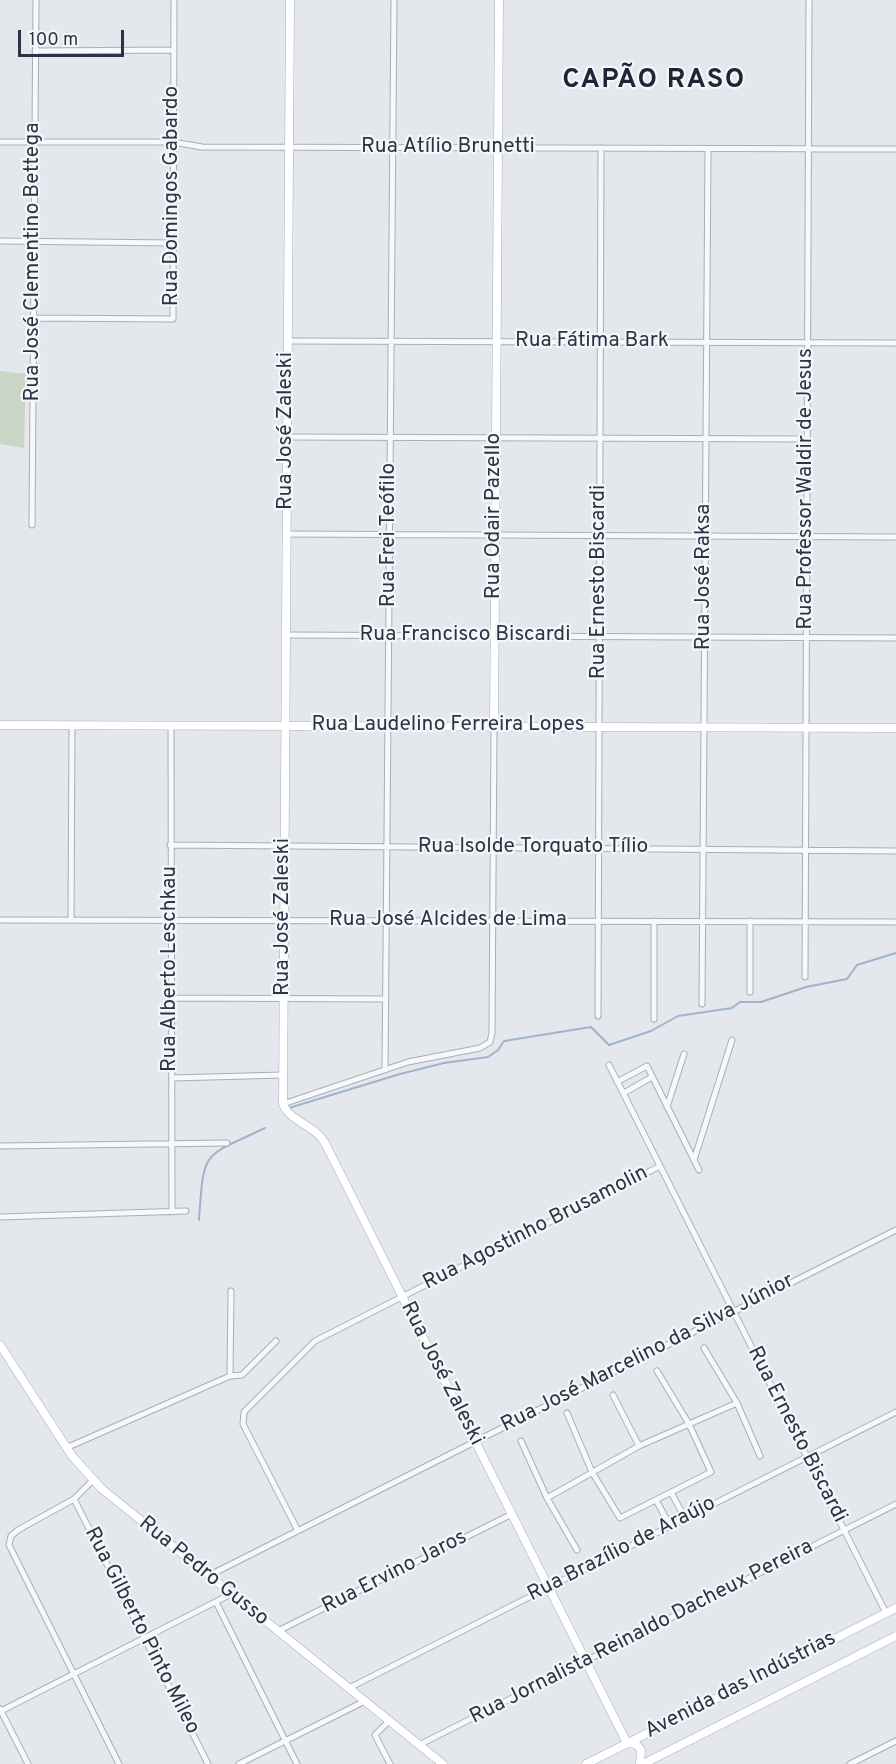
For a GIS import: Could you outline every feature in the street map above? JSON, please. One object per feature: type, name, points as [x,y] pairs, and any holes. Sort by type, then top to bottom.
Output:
[{"type":"street","name":"Rua José Clementino Bettega","points":[[32,525],[36,0]]},
{"type":"street","name":"Rua Domingos Gabardo","points":[[33,318],[172,319],[174,0]]},
{"type":"street","name":"Rua José Zaleski","points":[[290,0],[283,1104],[289,1113],[323,1139],[627,1743],[639,1747],[643,1755],[641,1764]]},
{"type":"street","name":"Rua Frei Teófilo","points":[[386,1070],[394,0]]},
{"type":"street","name":"Rua Odair Pazello","points":[[386,1070],[408,1062],[485,1046],[492,1033],[499,0]]},
{"type":"street","name":"Rua Professor Waldir de Jesus","points":[[805,977],[809,0]]},
{"type":"street","points":[[35,51],[174,50]]},
{"type":"street","name":"Rua Atílio Brunetti","points":[[0,142],[173,142],[202,147],[896,149]]},
{"type":"street","name":"Rua Ernesto Biscardi","points":[[598,1016],[601,148]]},
{"type":"street","name":"Rua José Raksa","points":[[702,1004],[708,149]]},
{"type":"street","points":[[0,241],[173,243]]},
{"type":"street","name":"Rua Fátima Bark","points":[[288,341],[896,344]]},
{"type":"street","points":[[287,437],[807,439]]},
{"type":"street","points":[[286,534],[896,537]]},
{"type":"street","name":"Rua Francisco Biscardi","points":[[286,635],[896,638]]},
{"type":"street","name":"Rua Laudelino Ferreira Lopes","points":[[0,724],[896,728]]},
{"type":"street","points":[[71,920],[72,725]]},
{"type":"street","name":"Rua Alberto Leschkau","points":[[171,725],[172,1212]]},
{"type":"street","name":"Rua Isolde Torquato Tílio","points":[[170,845],[896,851]]},
{"type":"street","name":"Rua José Alcides de Lima","points":[[0,920],[896,922]]},
{"type":"street","points":[[654,921],[654,1019]]},
{"type":"street","points":[[750,921],[750,992]]},
{"type":"street","points":[[172,998],[386,999]]},
{"type":"street","points":[[694,1160],[732,1040]]},
{"type":"street","points":[[667,1107],[684,1054]]},
{"type":"street","name":"Rua Ernesto Biscardi","points":[[609,1065],[886,1613]]},
{"type":"street","points":[[617,1082],[647,1066],[699,1170]]},
{"type":"street","points":[[283,1104],[386,1070]]},
{"type":"street","points":[[172,1078],[283,1075]]},
{"type":"street","points":[[624,1094],[652,1077]]},
{"type":"street","points":[[0,1146],[227,1143]]},
{"type":"street","name":"Rua Agostinho Brusamolin","points":[[298,1531],[242,1417],[244,1412],[315,1341],[660,1166]]},
{"type":"street","points":[[0,1217],[186,1211]]},
{"type":"street","name":"Rua José Marcelino da Silva Júnior","points":[[208,1576],[896,1230]]},
{"type":"street","points":[[231,1291],[231,1376]]},
{"type":"street","points":[[66,1448],[231,1376],[242,1375],[276,1341]]},
{"type":"street","name":"Rua Pedro Gusso","points":[[0,1345],[66,1448],[93,1480],[208,1576],[443,1764]]},
{"type":"street","points":[[704,1348],[737,1403],[760,1455]]},
{"type":"street","points":[[567,1413],[592,1472],[620,1518],[711,1472],[689,1424],[657,1371]]},
{"type":"street","points":[[613,1395],[639,1446]]},
{"type":"street","points":[[547,1498],[639,1446],[737,1403]]},
{"type":"street","name":"Rua Brazílio de Araújo","points":[[349,1688],[896,1412]]},
{"type":"street","points":[[520,1442],[547,1498],[577,1550]]},
{"type":"street","points":[[93,1480],[74,1499],[18,1530],[9,1541],[12,1554],[119,1764]]},
{"type":"street","points":[[671,1492],[685,1519]]},
{"type":"street","name":"Rua Gilberto Pinto Mileo","points":[[74,1499],[208,1764]]},
{"type":"street","points":[[656,1500],[670,1526]]},
{"type":"street","name":"Rua Jornalista Reinaldo Dacheux Pereira","points":[[419,1745],[896,1504]]},
{"type":"street","name":"Rua Ervino Jaros","points":[[278,1631],[512,1514]]},
{"type":"street","points":[[28,1764],[1,1709],[231,1594]]},
{"type":"street","points":[[216,1602],[297,1764]]},
{"type":"street","name":"Avenida das Indústrias","points":[[586,1764],[896,1608]]},
{"type":"street","name":"Avenida das Indústrias","points":[[641,1764],[896,1636]]},
{"type":"street","points":[[239,1764],[364,1701]]},
{"type":"street","points":[[389,1721],[375,1735],[390,1764]]},
{"type":"street","points":[[850,1764],[896,1741]]},
{"type":"green space","points":[[0,371],[26,374],[24,448],[0,444]]},
{"type":"waterway","points":[[289,1108],[400,1074],[444,1063],[488,1057],[498,1050],[504,1041],[591,1027],[609,1045],[651,1031],[678,1016],[732,1008],[740,1002],[761,1002],[806,987],[847,979],[857,965],[896,953]]},
{"type":"waterway","points":[[199,1220],[205,1167],[210,1158],[218,1151],[265,1128]]},
{"type":"district","name":"CAPÃO RASO","points":[[654,82]]}]
